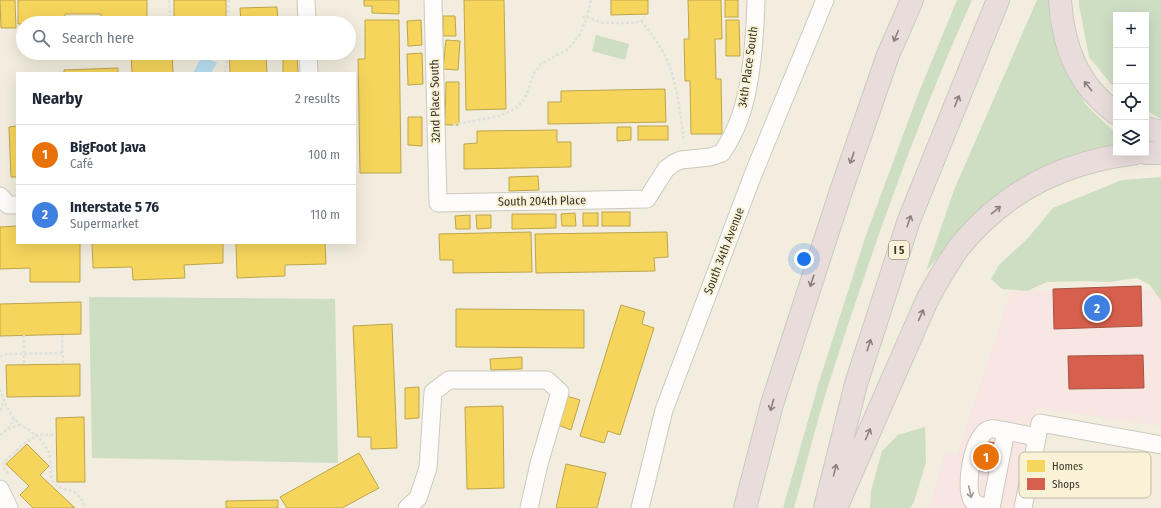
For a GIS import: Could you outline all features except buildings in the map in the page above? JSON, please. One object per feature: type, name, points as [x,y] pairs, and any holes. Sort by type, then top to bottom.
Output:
[{"type":"highway","points":[[745,508],[772,404],[840,194],[888,55],[912,0]]},
{"type":"highway","name":"I 5","points":[[825,508],[856,384],[909,220],[998,0]]},
{"type":"highway","points":[[1060,0],[1061,22],[1065,40],[1077,70],[1095,94],[1113,110]]},
{"type":"highway","points":[[1149,129],[1161,132]]},
{"type":"highway","points":[[1149,153],[1161,153]]},
{"type":"highway","points":[[836,508],[928,298],[943,271],[960,247],[994,211],[1016,195],[1041,180],[1063,170],[1089,161],[1114,156]]},
{"type":"street","points":[[306,0],[307,16]]},
{"type":"street","name":"32nd Place South","points":[[433,0],[438,203]]},
{"type":"street","name":"34th Place South","points":[[647,199],[666,169],[674,163],[681,160],[710,157],[722,153],[731,138],[745,102],[754,41],[756,0]]},
{"type":"street","name":"South 34th Avenue","points":[[640,508],[664,410],[754,172],[825,0]]},
{"type":"street","points":[[308,60],[309,72]]},
{"type":"street","points":[[0,196],[8,205],[16,205]]},
{"type":"street","name":"South 204th Place","points":[[438,203],[647,199]]},
{"type":"street","points":[[407,508],[418,498],[428,468],[433,392],[449,380],[547,380],[560,392],[539,464],[529,508]]},
{"type":"street","points":[[1034,452],[1040,423],[1161,445]]},
{"type":"street","points":[[1006,431],[1037,437]]},
{"type":"street","points":[[4,482],[9,508]]},
{"type":"street","points":[[1023,508],[1025,498]]},
{"type":"path","points":[[169,0],[170,16]]},
{"type":"path","points":[[228,16],[229,0]]},
{"type":"path","points":[[458,124],[499,116],[515,109],[524,99],[534,73],[541,64],[568,49],[579,36],[592,0]]},
{"type":"path","points":[[582,17],[587,17],[602,23],[634,23],[641,21],[645,17]]},
{"type":"path","points":[[641,21],[655,38],[669,64],[678,97],[684,140]]},
{"type":"path","points":[[226,72],[227,60]]},
{"type":"path","points":[[24,335],[24,365]]},
{"type":"path","points":[[62,335],[63,364]]},
{"type":"path","points":[[0,357],[7,354],[62,353]]},
{"type":"path","points":[[0,389],[14,418],[20,425],[36,435],[46,448],[51,457],[51,477],[53,482],[57,486],[76,493],[81,498],[85,508]]},
{"type":"path","points":[[0,411],[4,400]]},
{"type":"path","points":[[8,429],[14,418]]},
{"type":"path","points":[[0,435],[8,429],[20,425]]},
{"type":"path","points":[[4,482],[4,462],[27,441],[31,440],[36,435],[56,435]]},
{"type":"shaded area","points":[[1161,290],[1160,426],[1037,408],[1023,437],[1024,452],[1019,452],[1019,481],[1014,508],[929,508],[945,453],[957,455],[1011,291]]},
{"type":"green space","points":[[957,0],[972,0],[913,141],[878,237],[829,383],[794,508],[783,508],[819,382],[865,238],[919,92]]},
{"type":"green space","points":[[1037,0],[1051,0],[1050,15],[1059,57],[1086,105],[1113,130],[1113,150],[1068,158],[1010,185],[964,227],[926,271],[954,190]]},
{"type":"green space","points":[[1079,0],[1161,0],[1161,119],[1149,112],[1149,12],[1113,12],[1113,86],[1089,57]]},
{"type":"green space","points":[[596,35],[629,44],[625,60],[592,51]]},
{"type":"green space","points":[[1161,177],[1161,301],[1150,285],[1137,278],[1109,282],[1047,282],[1027,291],[1002,289],[991,279],[999,265],[1028,238],[1053,208],[1122,180]]},
{"type":"green space","points":[[89,297],[335,299],[338,463],[92,458]]},
{"type":"green space","points":[[925,427],[926,462],[914,502],[910,508],[870,508],[871,491],[882,451],[898,435]]},
{"type":"water","points":[[200,60],[211,60],[217,63],[212,72],[194,72]]},
{"type":"place","name":"Interstate 5 76","points":[[1097,308]]},
{"type":"place","name":"BigFoot Java","points":[[986,457]]}]
